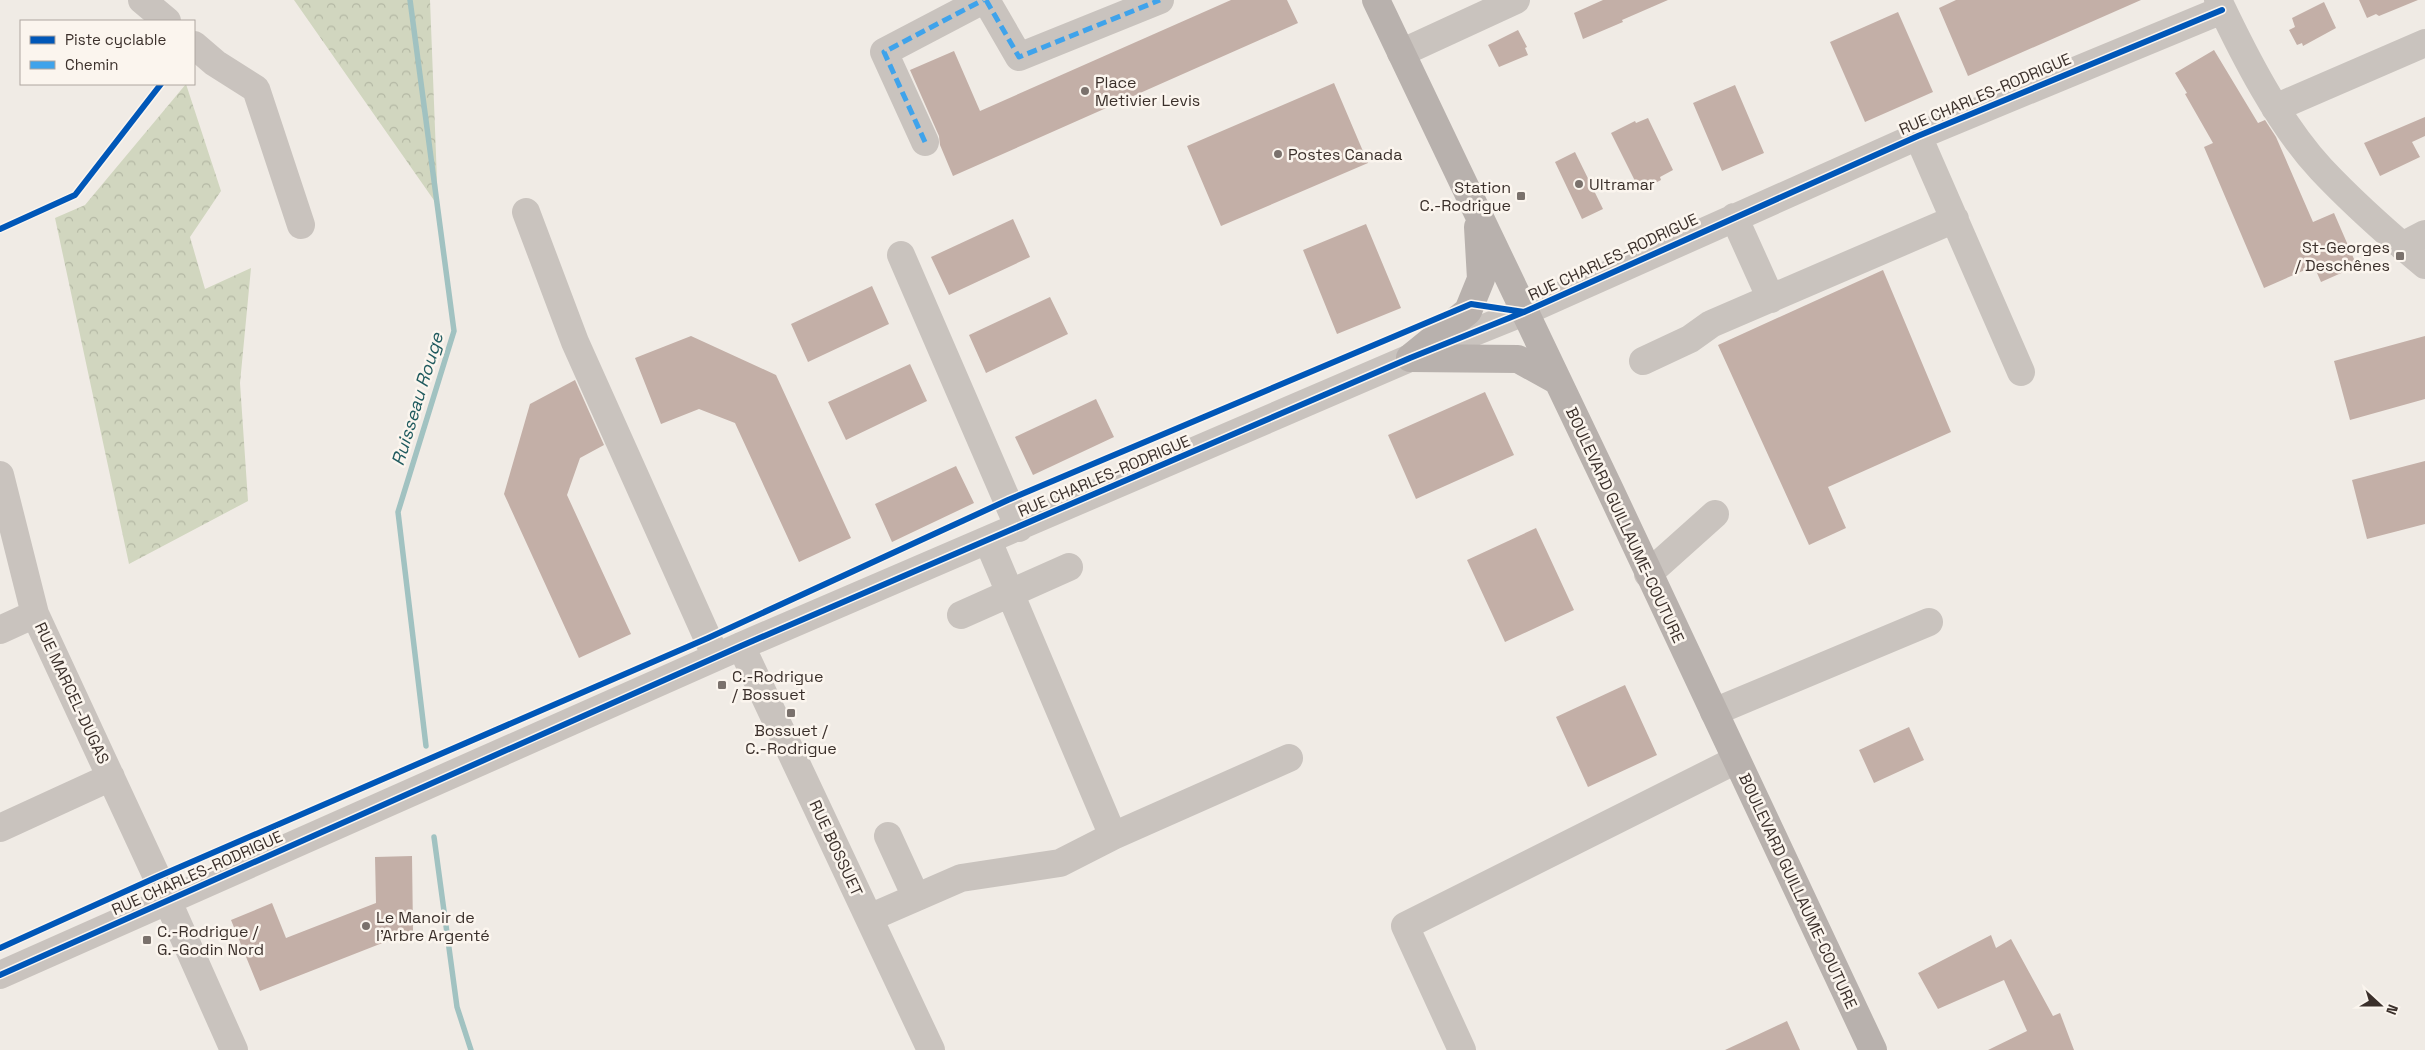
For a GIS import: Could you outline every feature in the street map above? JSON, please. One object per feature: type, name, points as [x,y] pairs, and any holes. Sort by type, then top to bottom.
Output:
[{"type":"main road","name":"BOULEVARD GUILLAUME-COUTURE","points":[[1376,0],[1874,1050]]},
{"type":"main road","points":[[1410,358],[1468,310],[1481,279],[1478,215]]},
{"type":"main road","points":[[1410,358],[1518,359],[1556,380]]},
{"type":"street","points":[[142,0],[166,20]]},
{"type":"street","points":[[925,142],[884,52],[985,0],[1019,57],[1160,0]]},
{"type":"street","points":[[1401,53],[1516,0]]},
{"type":"street","points":[[2220,5],[2275,108],[2320,168],[2414,240],[2425,265]]},
{"type":"street","name":"RUE CHARLES-RODRIGUE","points":[[0,975],[741,646],[1019,528],[1410,358],[1524,312],[1734,217],[2220,5]]},
{"type":"street","points":[[2275,108],[2425,43]]},
{"type":"street","points":[[195,46],[215,63],[256,89],[301,225]]},
{"type":"street","points":[[1918,136],[2021,372]]},
{"type":"street","points":[[526,212],[575,342],[716,657]]},
{"type":"street","points":[[1734,217],[1771,299]]},
{"type":"street","points":[[1643,361],[1690,339],[1711,324],[1954,219]]},
{"type":"street","points":[[901,255],[1019,528]]},
{"type":"street","name":"RUE MARCEL-DUGAS","points":[[0,475],[36,614],[234,1050]]},
{"type":"street","points":[[1648,574],[1714,514]]},
{"type":"street","points":[[988,541],[1113,836]]},
{"type":"street","points":[[961,615],[1070,567]]},
{"type":"street","points":[[0,630],[36,614]]},
{"type":"street","points":[[1714,712],[1928,622]]},
{"type":"street","name":"RUE BOSSUET","points":[[741,646],[932,1050]]},
{"type":"street","points":[[869,918],[961,878],[1060,863],[1113,836],[1289,758]]},
{"type":"street","points":[[1462,1050],[1404,926],[1736,760]]},
{"type":"street","points":[[0,828],[111,777]]},
{"type":"street","points":[[888,836],[916,897]]},
{"type":"green space","points":[[294,0],[430,0],[438,206]]},
{"type":"green space","points":[[186,85],[221,191],[190,237],[205,289],[251,268],[240,383],[248,501],[129,564],[55,218],[85,205]]},
{"type":"building","name":"Place Metivier Levis","points":[[1231,0],[1287,0],[1298,23],[953,176],[940,145],[939,136],[910,70],[954,51],[980,111]]},
{"type":"building","points":[[1603,0],[1668,0],[1583,39],[1574,13]]},
{"type":"building","points":[[1956,0],[2141,0],[1968,76],[1939,8]]},
{"type":"building","points":[[2359,0],[2418,0],[2379,16],[2376,14],[2367,18]]},
{"type":"building","points":[[2324,2],[2336,28],[2303,46],[2302,43],[2297,45],[2289,30],[2295,27],[2292,18]]},
{"type":"building","points":[[1898,12],[1933,92],[1865,122],[1830,42]]},
{"type":"building","points":[[1518,30],[1527,47],[1525,48],[1528,55],[1499,67],[1488,45]]},
{"type":"building","points":[[2214,50],[2258,123],[2265,120],[2276,137],[2313,222],[2334,213],[2357,266],[2321,282],[2314,266],[2264,288],[2204,147],[2213,143],[2175,73]]},
{"type":"building","name":"Postes Canada","points":[[1334,83],[1368,163],[1221,226],[1187,146]]},
{"type":"building","points":[[1735,85],[1764,153],[1722,171],[1693,103]]},
{"type":"building","points":[[2425,117],[2425,136],[2412,142],[2420,157],[2380,176],[2364,143]]},
{"type":"building","points":[[1648,118],[1673,170],[1660,177],[1661,180],[1640,191],[1611,133],[1635,121],[1636,123]]},
{"type":"building","points":[[1575,152],[1603,209],[1582,219],[1555,162]]},
{"type":"building","points":[[1013,219],[1030,257],[949,295],[931,257]]},
{"type":"building","points":[[1366,224],[1401,308],[1337,334],[1303,250]]},
{"type":"building","points":[[1883,270],[1951,432],[1828,487],[1846,528],[1809,545],[1718,345]]},
{"type":"building","points":[[872,286],[889,324],[808,362],[791,324]]},
{"type":"building","points":[[1050,297],[1068,334],[986,373],[969,335]]},
{"type":"building","points":[[691,336],[776,375],[851,538],[799,562],[735,423],[699,409],[661,424],[635,358]]},
{"type":"building","points":[[2425,336],[2425,399],[2350,420],[2334,361]]},
{"type":"building","points":[[910,364],[927,401],[846,440],[828,402]]},
{"type":"building","points":[[575,380],[604,445],[580,458],[567,495],[631,634],[579,658],[504,494],[530,404]]},
{"type":"building","points":[[1485,392],[1514,455],[1416,499],[1388,435]]},
{"type":"building","points":[[1096,399],[1114,437],[1033,475],[1015,437]]},
{"type":"building","points":[[2425,461],[2425,524],[2367,539],[2352,480]]},
{"type":"building","points":[[956,466],[974,503],[892,542],[875,504]]},
{"type":"building","points":[[1536,528],[1574,610],[1505,642],[1467,560]]},
{"type":"building","points":[[1625,685],[1657,755],[1588,787],[1556,717]]},
{"type":"building","points":[[1909,727],[1924,760],[1874,783],[1859,750]]},
{"type":"building","name":"Le Manoir de l'Arbre Argenté","points":[[412,856],[413,931],[260,991],[231,920],[272,903],[286,938],[376,903],[375,857]]},
{"type":"building","points":[[1991,935],[1996,948],[2011,939],[2053,1016],[2060,1013],[2074,1050],[1988,1050],[2027,1031],[2004,980],[1938,1009],[1918,973]]},
{"type":"building","points":[[1787,1021],[1800,1050],[1725,1050]]},
{"type":"waterway","name":"Ruisseau Rouge","points":[[410,0],[454,331],[398,512],[426,746]]},
{"type":"waterway","name":"Ruisseau Rouge","points":[[434,837],[457,1007],[471,1050]]},
{"type":"marked path","points":[[925,142],[884,52],[983,0]]},
{"type":"marked path","points":[[986,0],[1019,57],[1160,0]]},
{"type":"cycle path","points":[[0,975],[741,646],[1410,358],[1524,312],[1918,136],[2222,10]]},
{"type":"cycle path","points":[[0,229],[75,195],[160,85]]},
{"type":"cycle path","points":[[0,948],[157,877],[708,638],[1008,500],[1471,304],[1524,312]]},
{"type":"place","name":"Place Metivier Levis","points":[[1085,91]]},
{"type":"place","name":"Postes Canada","points":[[1278,154]]},
{"type":"place","name":"Ultramar","points":[[1579,184]]},
{"type":"place","name":"Station C.-Rodrigue","points":[[1521,196]]},
{"type":"place","name":"St-Georges / Deschênes","points":[[2400,256]]},
{"type":"place","name":"C.-Rodrigue / Bossuet","points":[[722,685]]},
{"type":"place","name":"Bossuet / C.-Rodrigue","points":[[791,713]]},
{"type":"place","name":"Le Manoir de l'Arbre Argenté","points":[[366,926]]},
{"type":"place","name":"C.-Rodrigue / G.-Godin Nord","points":[[147,940]]}]
